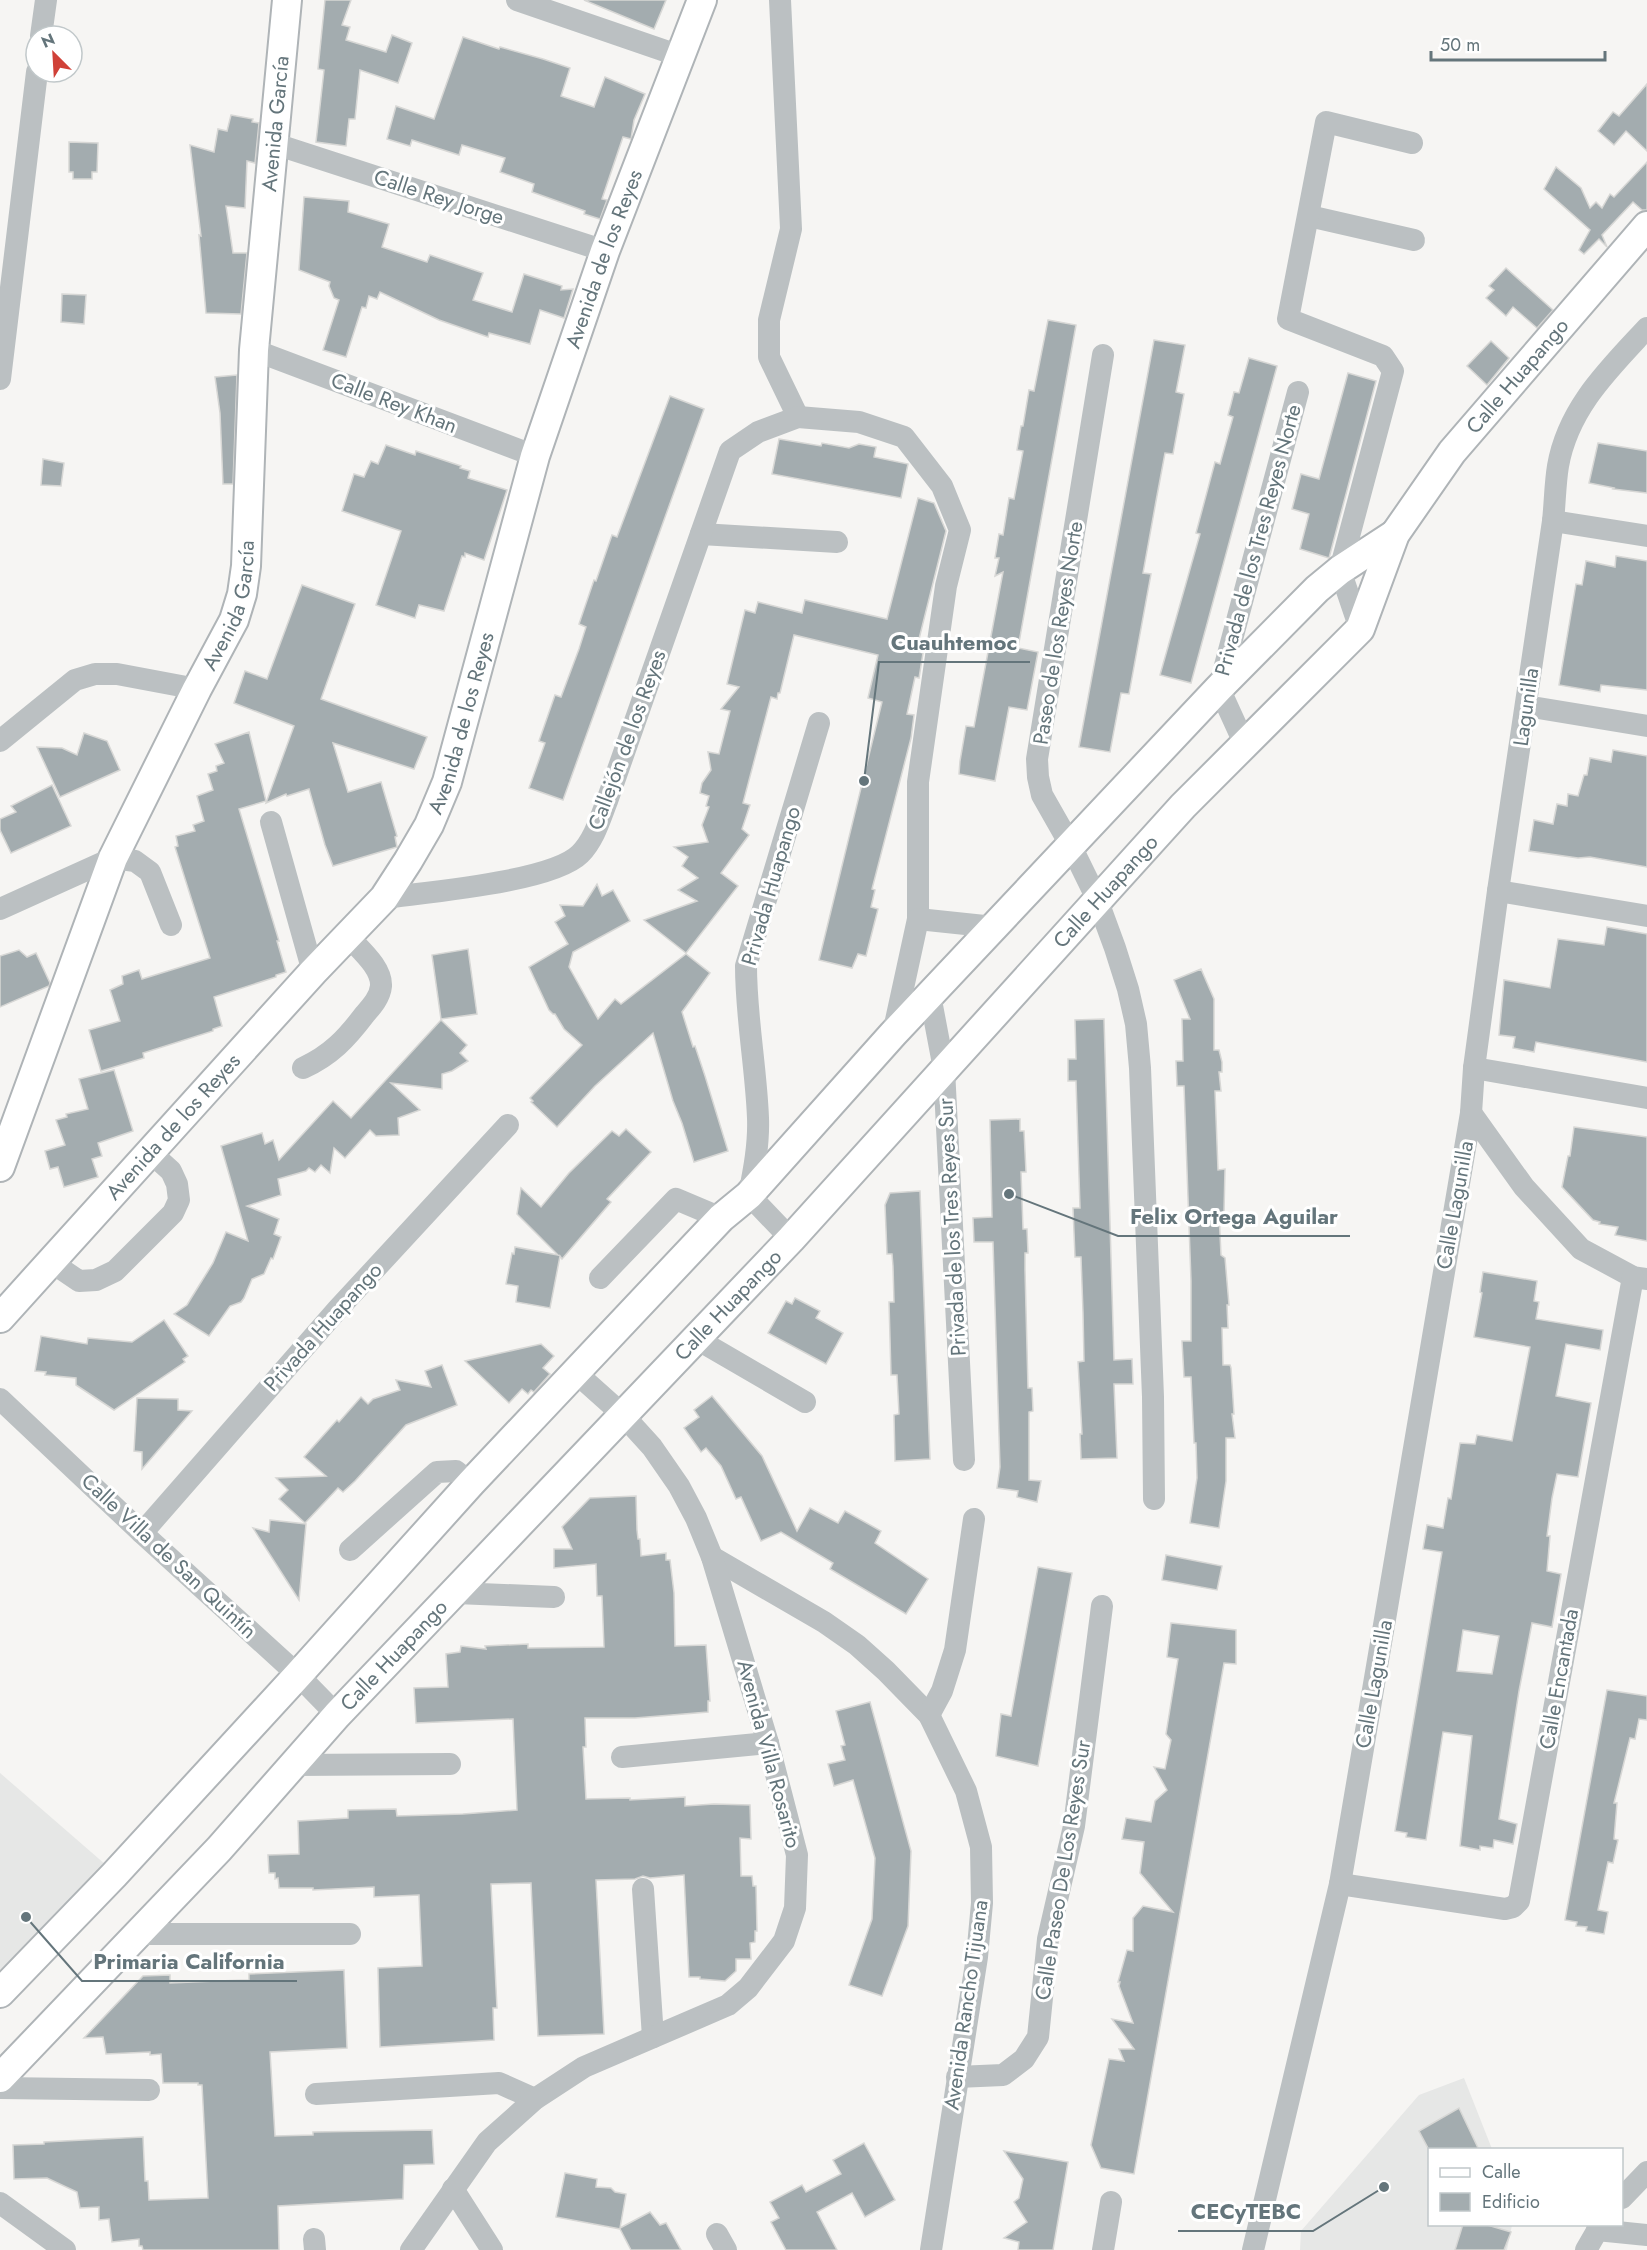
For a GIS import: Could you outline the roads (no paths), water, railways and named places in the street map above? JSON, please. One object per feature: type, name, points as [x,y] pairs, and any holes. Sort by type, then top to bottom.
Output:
[{"type":"main road","name":"Avenida García","points":[[0,1167],[113,858],[234,620],[242,594],[246,566],[254,350],[287,0]]},
{"type":"main road","name":"Avenida de los Reyes","points":[[0,1318],[313,972],[384,898],[429,825],[447,782],[535,456],[606,252],[702,0]]},
{"type":"main road","name":"Calle Huapango","points":[[0,2078],[219,1849],[337,1715],[456,1593],[622,1414],[791,1239],[1183,806],[1360,629],[1395,534],[1452,452],[1647,226]]},
{"type":"main road","name":"Calle Huapango","points":[[0,1994],[114,1875],[471,1483],[721,1218],[749,1196],[893,1034],[1219,688],[1317,589],[1340,570],[1395,534]]},
{"type":"street","points":[[43,24],[46,0]]},
{"type":"street","points":[[517,0],[680,56]]},
{"type":"street","points":[[780,0],[791,229],[769,320],[769,357],[798,417],[859,422],[904,437],[942,486],[960,530],[946,586],[918,782],[918,919],[893,1034]]},
{"type":"street","points":[[0,379],[36,84]]},
{"type":"street","points":[[1360,629],[1340,570],[1393,371],[1383,356],[1288,319],[1326,122],[1412,143]]},
{"type":"street","name":"Calle Rey Jorge","points":[[272,143],[606,252]]},
{"type":"street","points":[[1309,216],[1414,240]]},
{"type":"street","name":"Lagunilla","points":[[1471,1113],[1474,1068],[1553,521],[1558,465],[1574,419],[1594,385],[1643,338]]},
{"type":"street","name":"Calle Rey Khan","points":[[254,350],[535,456]]},
{"type":"street","name":"Paseo de los Reyes Norte","points":[[1097,899],[1042,795],[1037,759],[1103,355]]},
{"type":"street","name":"Privada de los Tres Reyes Norte","points":[[1219,688],[1298,392]]},
{"type":"street","name":"Callejón de los Reyes","points":[[384,898],[529,877],[556,868],[579,855],[594,833],[603,812],[730,452],[758,432],[798,417]]},
{"type":"street","points":[[1553,521],[1647,536]]},
{"type":"street","points":[[700,534],[837,542]]},
{"type":"street","points":[[0,741],[75,680],[95,674],[117,674],[197,689]]},
{"type":"street","points":[[1219,688],[1245,745]]},
{"type":"street","points":[[1526,706],[1647,726]]},
{"type":"street","name":"Privada Huapango","points":[[749,1196],[757,1154],[758,1117],[746,994],[746,966],[819,723]]},
{"type":"street","points":[[271,822],[313,972]]},
{"type":"street","points":[[0,909],[113,858],[135,861],[150,872],[171,925]]},
{"type":"street","points":[[1498,891],[1647,916]]},
{"type":"street","points":[[1097,899],[1128,989],[1136,1024],[1140,1068],[1153,1397],[1154,1499]]},
{"type":"street","points":[[918,919],[994,927]]},
{"type":"street","points":[[303,1068],[319,1060],[346,1040],[376,1001],[381,985],[375,967],[348,936]]},
{"type":"street","name":"Privada de los Tres Reyes Sur","points":[[930,995],[944,1069],[964,1460]]},
{"type":"street","points":[[1474,1068],[1647,1098]]},
{"type":"street","points":[[1471,1113],[1524,1188],[1581,1249],[1640,1278]]},
{"type":"street","name":"Calle Lagunilla","points":[[1253,2250],[1340,1884],[1471,1113]]},
{"type":"street","name":"Privada Huapango","points":[[142,1533],[337,1310],[508,1125]]},
{"type":"street","points":[[51,1262],[79,1281],[96,1280],[114,1271],[173,1213],[179,1200],[177,1184],[171,1171],[150,1152]]},
{"type":"street","name":"Calle Huapango","points":[[749,1196],[791,1239]]},
{"type":"street","points":[[600,1278],[676,1199],[721,1218]]},
{"type":"street","name":"Calle Encantada","points":[[1340,1884],[1505,1910],[1513,1907],[1519,1901],[1640,1278]]},
{"type":"street","points":[[695,1338],[805,1402]]},
{"type":"street","name":"Avenida Villa Rosarito","points":[[411,2250],[488,2142],[534,2099],[584,2067],[728,2005],[748,1988],[784,1941],[795,1908],[797,1856],[768,1743],[712,1557],[696,1518],[679,1486],[652,1447],[622,1414],[575,1372]]},
{"type":"street","name":"Calle Villa de San Quintín","points":[[0,1399],[142,1533],[298,1675],[337,1715]]},
{"type":"street","points":[[350,1550],[437,1472],[456,1471],[471,1483]]},
{"type":"street","points":[[929,1715],[942,1691],[955,1650],[974,1519]]},
{"type":"street","name":"Avenida Rancho Tijuana","points":[[712,1557],[824,1622],[857,1645],[886,1671],[929,1715],[966,1791],[981,1847],[982,1903],[977,1957],[931,2250]]},
{"type":"street","points":[[456,1593],[554,1597]]},
{"type":"street","name":"Calle Paseo De Los Reyes Sur","points":[[957,2077],[1003,2075],[1024,2059],[1038,2037],[1048,1939],[1074,1826],[1102,1606]]},
{"type":"street","points":[[622,1757],[768,1743]]},
{"type":"street","points":[[293,1765],[450,1764]]},
{"type":"street","points":[[643,1889],[653,2037]]},
{"type":"street","points":[[140,1934],[350,1934]]},
{"type":"street","points":[[316,2094],[499,2083],[534,2099]]},
{"type":"street","points":[[0,2088],[149,2090]]},
{"type":"street","points":[[1623,2197],[1647,2172]]},
{"type":"street","points":[[453,2188],[476,2240],[492,2250]]},
{"type":"street","points":[[1103,2250],[1111,2202]]},
{"type":"street","points":[[0,2203],[65,2250]]},
{"type":"street","points":[[1586,2250],[1599,2227],[1647,2235]]},
{"type":"street","points":[[1645,2250],[1647,2241]]},
{"type":"place","name":"Cuauhtemoc","points":[[864,781]]},
{"type":"place","name":"Felix Ortega Aguilar","points":[[1009,1194]]},
{"type":"place","name":"Primaria California","points":[[26,1917]]},
{"type":"place","name":"CECyTEBC","points":[[1384,2187]]}]
